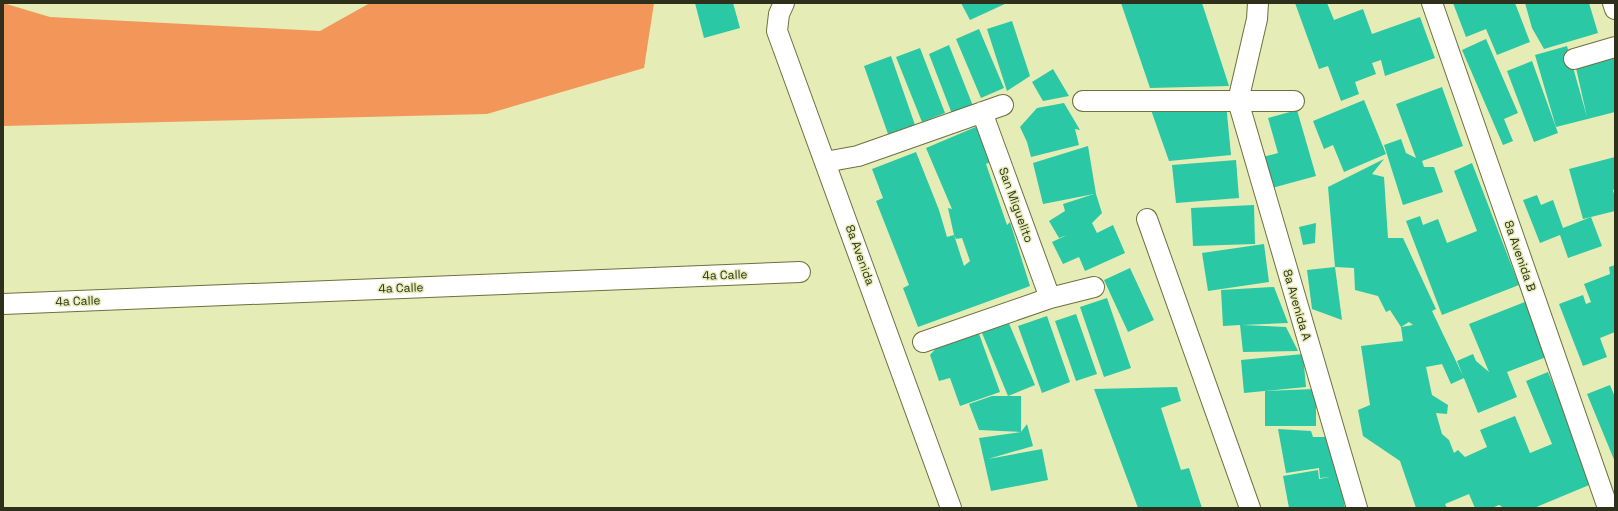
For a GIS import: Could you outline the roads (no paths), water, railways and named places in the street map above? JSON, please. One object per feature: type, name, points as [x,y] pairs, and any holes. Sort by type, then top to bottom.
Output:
[{"type":"street","name":"8a Avenida","points":[[784,3],[779,14],[777,31],[951,508]]},
{"type":"street","points":[[1238,101],[1256,19],[1258,3]]},
{"type":"street","name":"8a Avenida B","points":[[1432,3],[1608,508]]},
{"type":"street","points":[[1613,3],[1615,9]]},
{"type":"street","points":[[1574,59],[1615,47]]},
{"type":"street","points":[[1083,101],[1294,102]]},
{"type":"street","name":"8a Avenida A","points":[[1238,101],[1357,508]]},
{"type":"street","points":[[825,162],[858,156],[1003,105]]},
{"type":"street","name":"San Miguelito","points":[[982,112],[1050,298]]},
{"type":"street","points":[[1147,219],[1250,508]]},
{"type":"street","name":"4a Calle","points":[[3,304],[800,272]]},
{"type":"street","points":[[923,342],[1050,298],[1094,287]]}]
